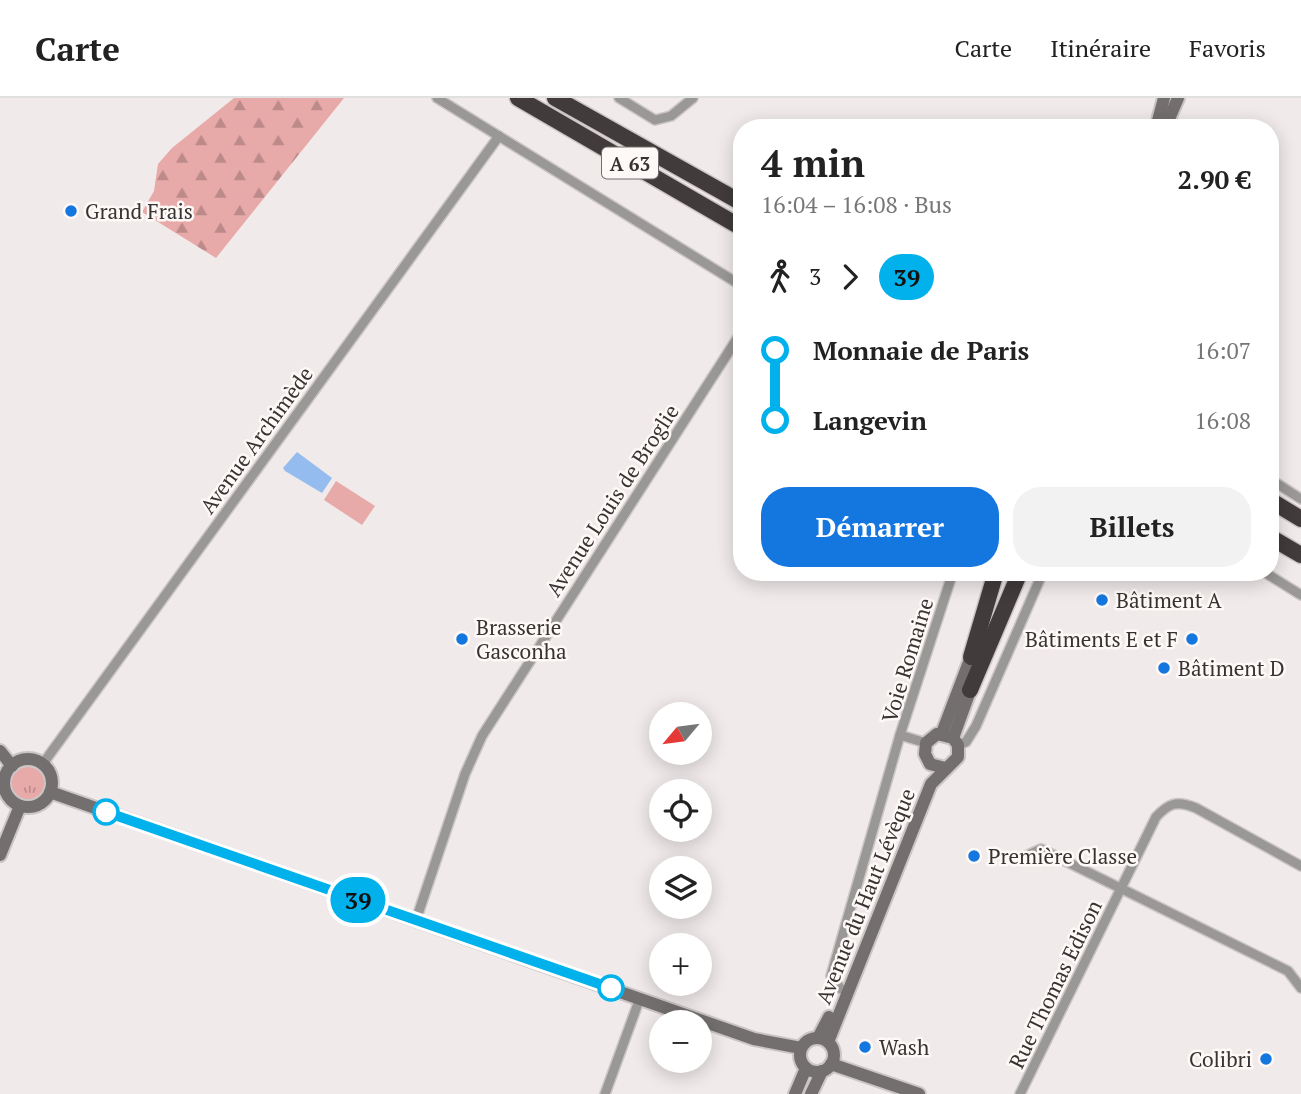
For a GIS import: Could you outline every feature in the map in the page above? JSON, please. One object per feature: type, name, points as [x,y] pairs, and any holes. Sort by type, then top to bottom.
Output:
[{"type":"highway","name":"A 63","points":[[518,98],[733,223]]},
{"type":"highway","name":"A 63","points":[[555,98],[733,198]]},
{"type":"highway","points":[[1279,506],[1301,520]]},
{"type":"highway","points":[[1279,513],[1301,526]]},
{"type":"highway","points":[[1279,542],[1301,555]]},
{"type":"highway","points":[[1279,552],[1301,563]]},
{"type":"highway","points":[[971,657],[993,581]]},
{"type":"highway","points":[[970,691],[1016,581]]},
{"type":"main road","points":[[1158,119],[1164,98]]},
{"type":"main road","points":[[1170,119],[1178,98]]},
{"type":"main road","points":[[951,739],[932,736],[926,743],[925,754],[930,764],[945,768],[955,762],[951,739],[971,657],[999,581]]},
{"type":"main road","points":[[951,739],[1011,581]]},
{"type":"main road","points":[[0,751],[12,765]]},
{"type":"main road","points":[[30,760],[42,765],[51,777],[50,792],[34,807],[20,806],[7,796],[4,780],[12,765],[30,760]]},
{"type":"main road","name":"Avenue du Haut Lévèque","points":[[823,1040],[930,764]]},
{"type":"main road","name":"Avenue du Haut Lévèque","points":[[823,1040],[931,784],[945,768]]},
{"type":"main road","points":[[50,792],[640,998],[826,1068],[919,1094]]},
{"type":"main road","points":[[0,855],[20,806]]},
{"type":"main road","points":[[795,1094],[808,1040],[823,1040],[833,1050],[811,1094]]},
{"type":"street","points":[[437,98],[733,280]]},
{"type":"street","points":[[619,98],[654,120],[671,116],[693,98]]},
{"type":"street","name":"Avenue Archimède","points":[[42,765],[499,136]]},
{"type":"street","name":"Avenue Louis de Broglie","points":[[416,920],[464,774],[482,736],[733,345]]},
{"type":"street","points":[[1279,485],[1301,499]]},
{"type":"street","name":"Voie Romaine","points":[[926,743],[900,735],[950,581]]},
{"type":"street","points":[[951,739],[968,740],[1039,581]]},
{"type":"street","points":[[1278,581],[1301,595]]},
{"type":"street","points":[[841,989],[831,976],[900,735]]},
{"type":"street","name":"Rue Thomas Edison","points":[[1020,1094],[1156,817],[1167,805],[1181,802],[1301,866]]},
{"type":"street","name":"Rue Thomas Edison","points":[[1026,856],[1041,849],[1121,889]]},
{"type":"street","points":[[1121,889],[1288,971],[1301,988]]},
{"type":"street","points":[[605,1094],[640,998]]},
{"type":"green space","points":[[234,98],[344,98],[216,258],[142,212],[154,191],[158,164],[172,148]]},
{"type":"green space","points":[[336,481],[375,506],[362,525],[324,500]]},
{"type":"green space","points":[[28,767],[40,772],[45,784],[40,796],[28,801],[16,796],[11,784],[16,772]]},
{"type":"water","points":[[297,452],[332,478],[322,493],[283,468]]},
{"type":"bus line","name":"39","points":[[106,812],[611,988]]},
{"type":"place","name":"Grand Frais","points":[[71,211]]},
{"type":"place","name":"Bâtiment A","points":[[1102,600]]},
{"type":"place","name":"Brasserie Gasconha","points":[[462,639]]},
{"type":"place","name":"Bâtiments E et F","points":[[1192,639]]},
{"type":"place","name":"Bâtiment D","points":[[1164,668]]},
{"type":"place","name":"Première Classe","points":[[974,856]]},
{"type":"place","name":"Wash","points":[[865,1047]]},
{"type":"place","name":"Colibri","points":[[1266,1059]]}]
